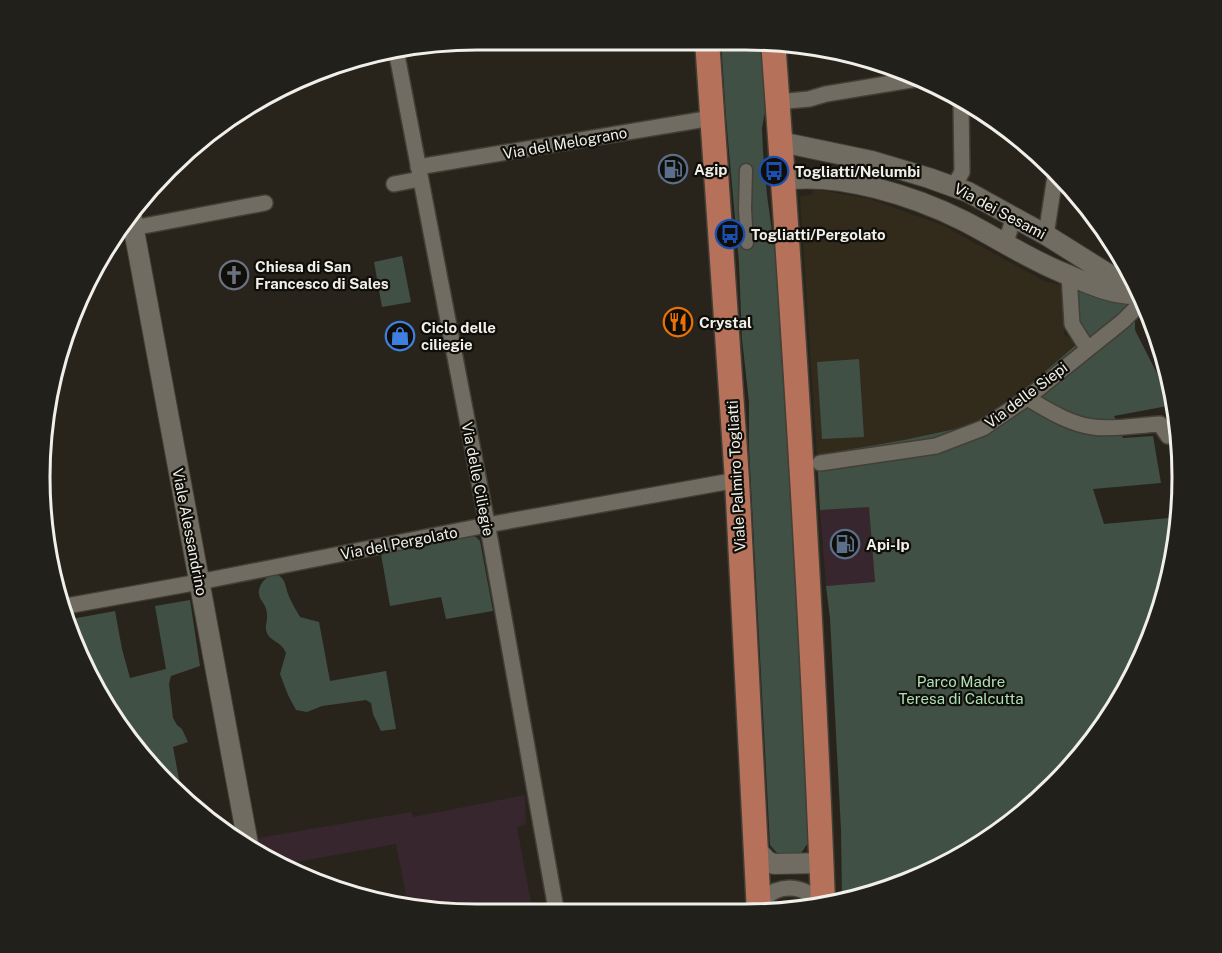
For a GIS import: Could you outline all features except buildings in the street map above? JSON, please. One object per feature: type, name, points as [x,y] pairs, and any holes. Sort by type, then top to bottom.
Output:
[{"type":"main road","name":"Viale Palmiro Togliatti","points":[[708,50],[737,480],[759,904]]},
{"type":"main road","points":[[774,50],[802,465],[822,896]]},
{"type":"street","name":"Via delle Ciliegie","points":[[397,57],[487,525],[555,904]]},
{"type":"street","points":[[777,102],[809,99],[906,81]]},
{"type":"street","points":[[954,186],[962,172],[962,109]]},
{"type":"street","name":"Via del Melograno","points":[[394,184],[419,173],[712,118]]},
{"type":"street","name":"Via dei Sesami","points":[[781,142],[872,161],[954,186],[1046,235],[1125,283]]},
{"type":"street","points":[[746,170],[747,243]]},
{"type":"street","name":"Via dei Sesami","points":[[784,180],[818,178],[854,183],[915,201],[964,221],[1037,262],[1101,288],[1131,294]]},
{"type":"street","points":[[1046,235],[1054,182]]},
{"type":"street","points":[[135,221],[265,203]]},
{"type":"street","points":[[1005,245],[1014,217]]},
{"type":"street","name":"Viale Alessandrino","points":[[133,224],[247,836]]},
{"type":"street","points":[[1069,275],[1072,324],[1087,348]]},
{"type":"street","name":"Via delle Siepi","points":[[820,463],[936,446],[983,428],[1027,398],[1123,321],[1136,306]]},
{"type":"street","points":[[1027,398],[1061,417],[1084,426],[1102,428],[1160,424],[1168,436],[1171,436]]},
{"type":"street","name":"Via del Pergolato","points":[[69,605],[487,525],[737,480]]},
{"type":"street","points":[[756,849],[767,861],[774,864],[822,862]]},
{"type":"street","points":[[764,903],[776,891],[798,889],[815,898]]},
{"type":"shaded area","points":[[813,189],[870,199],[942,225],[1046,282],[1062,285],[1064,334],[1078,343],[1004,407],[978,424],[817,455],[800,196],[812,195]]},
{"type":"shaded area","points":[[870,506],[875,583],[826,586],[820,510]]},
{"type":"shaded area","points":[[525,795],[526,824],[517,827],[531,904],[449,903],[406,897],[396,844],[295,862],[259,844],[258,838],[411,812],[413,817]]},
{"type":"green space","points":[[722,50],[761,50],[766,107],[762,128],[763,152],[778,276],[797,589],[808,843],[801,853],[789,857],[777,853],[770,845],[749,448],[749,402],[742,339],[739,263]]},
{"type":"green space","points":[[402,256],[411,302],[382,307],[374,262]]},
{"type":"green space","name":"Parco Madre Teresa di Calcutta","points":[[1082,290],[1110,301],[1132,305],[1135,330],[1162,383],[1164,393],[1166,406],[1114,416],[1123,438],[1153,436],[1161,483],[1093,489],[1104,524],[1171,518],[1158,587],[1140,640],[1101,714],[1067,758],[1027,798],[983,832],[934,859],[883,881],[842,892],[841,830],[830,618],[826,586],[875,582],[869,507],[820,510],[817,455],[978,424],[1004,407],[1078,343],[1077,294]]},
{"type":"green space","points":[[859,359],[864,437],[822,439],[817,362]]},
{"type":"green space","points":[[471,536],[480,541],[493,611],[446,619],[441,597],[390,606],[381,554]]},
{"type":"green space","points":[[276,574],[283,580],[300,617],[319,622],[330,681],[386,671],[396,729],[381,731],[373,714],[371,703],[366,700],[322,706],[307,712],[296,710],[280,674],[286,653],[267,633],[266,610],[259,594],[262,582]]},
{"type":"green space","points":[[190,600],[200,666],[171,676],[169,684],[173,718],[182,729],[188,742],[173,747],[180,783],[155,758],[121,714],[94,665],[74,619],[115,611],[130,678],[166,669],[155,606]]},
{"type":"place","name":"Agip","points":[[673,169]]},
{"type":"place","name":"Togliatti/Nelumbi","points":[[774,171]]},
{"type":"place","name":"Togliatti/Pergolato","points":[[730,234]]},
{"type":"place","name":"Chiesa di San Francesco di Sales","points":[[234,275]]},
{"type":"place","name":"Crystal","points":[[678,322]]},
{"type":"place","name":"Ciclo delle ciliegie","points":[[400,336]]},
{"type":"place","name":"Api-Ip","points":[[845,544]]}]
